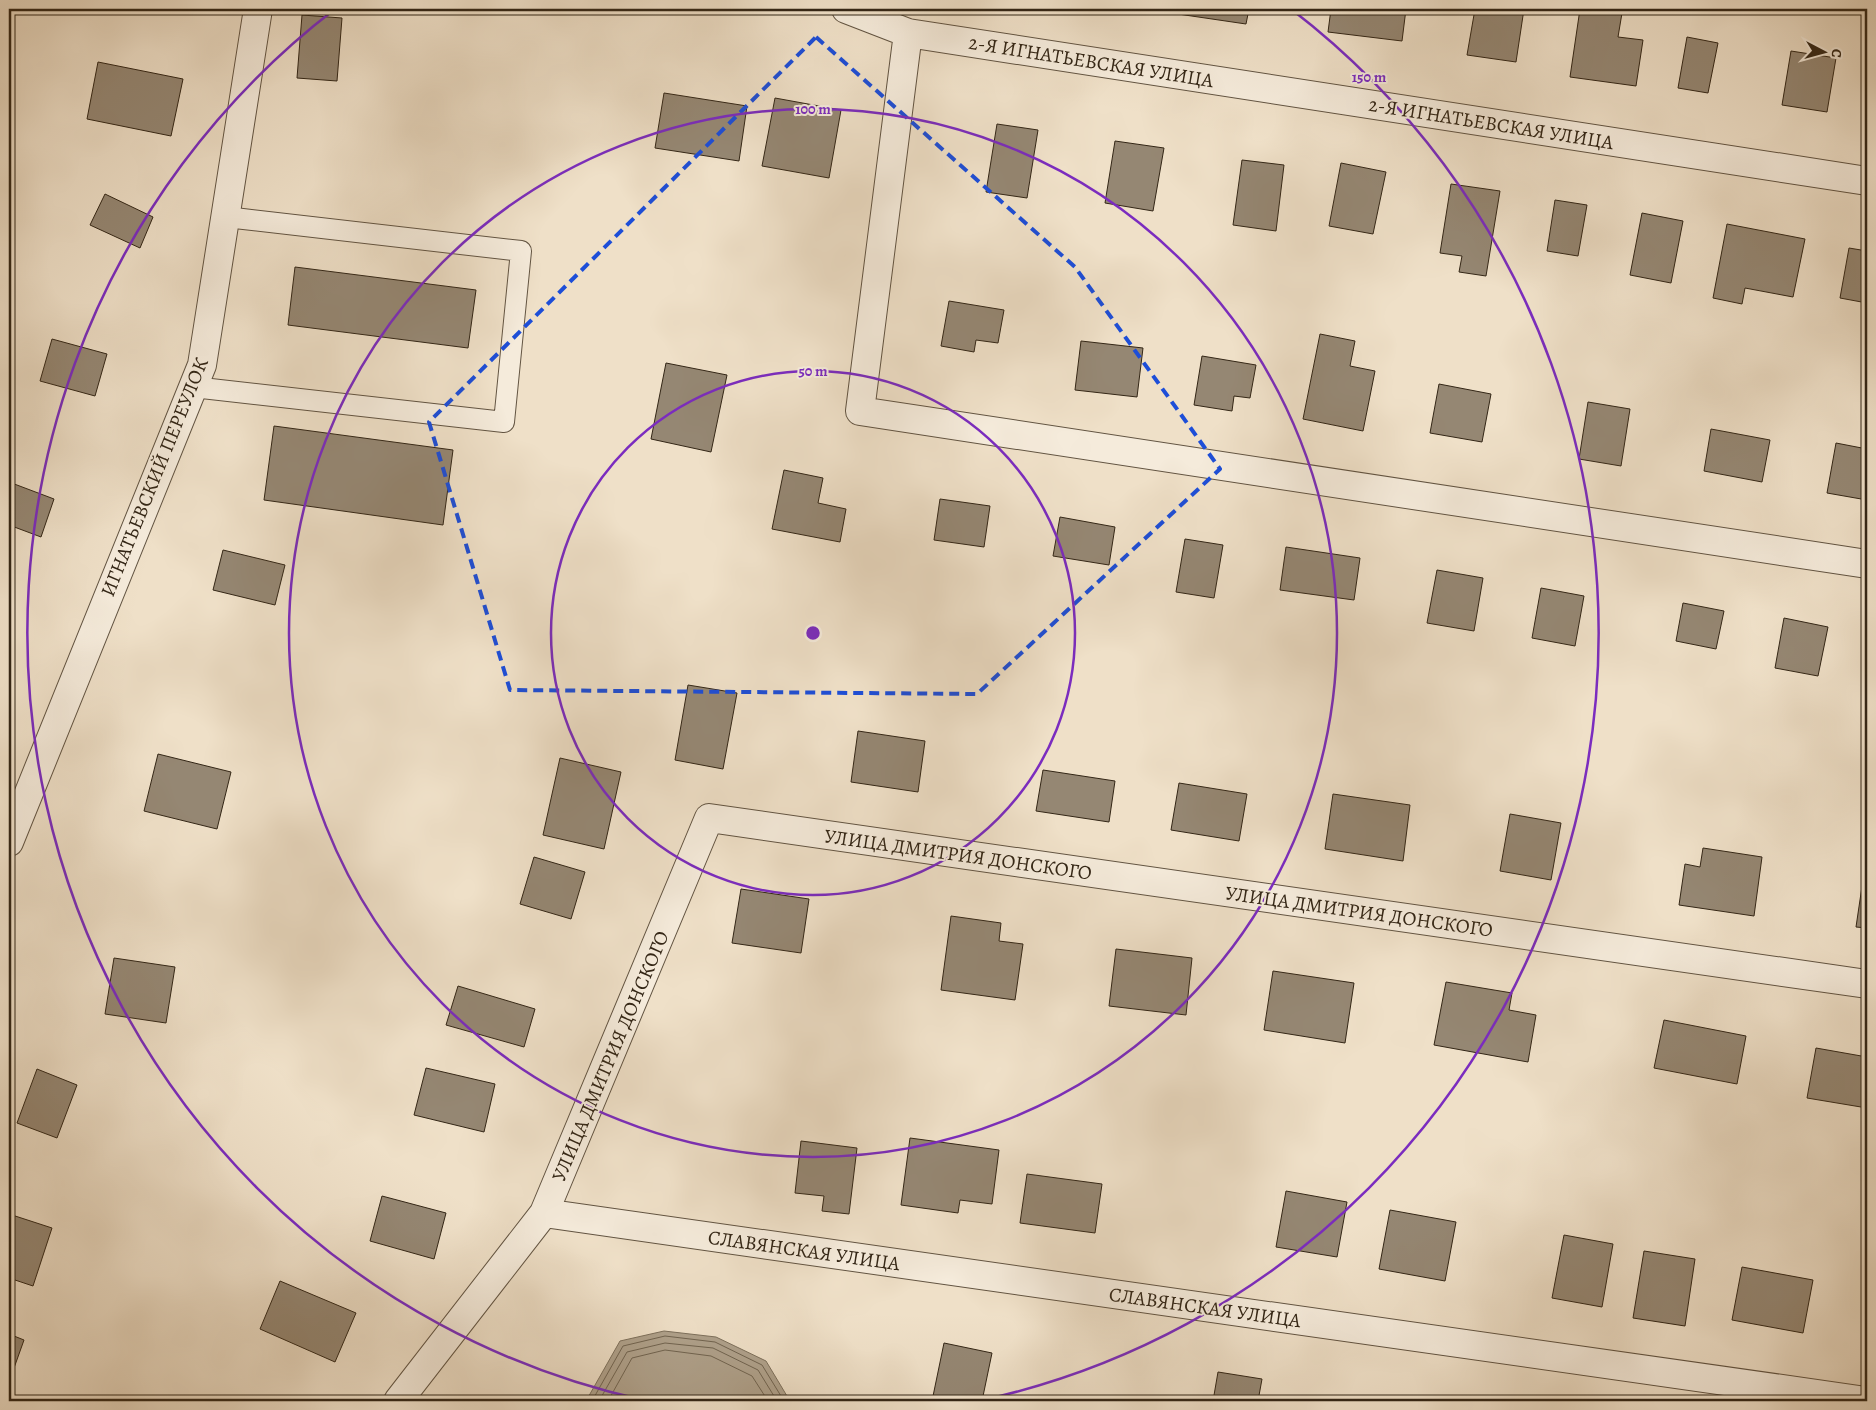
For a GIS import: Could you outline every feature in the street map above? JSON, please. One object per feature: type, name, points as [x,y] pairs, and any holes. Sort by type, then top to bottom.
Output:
[{"type":"street","name":"ИГНАТЬЕВСКИЙ ПЕРЕУЛОК","points":[[9,842],[202,365],[258,9]]},
{"type":"street","name":"2-Я ИГНАТЬЕВСКАЯ УЛИЦА","points":[[846,9],[908,33],[1867,181]]},
{"type":"street","points":[[908,33],[860,411],[1867,564]]},
{"type":"street","name":"УЛИЦА ДМИТРИЯ ДОНСКОГО","points":[[398,1401],[544,1213],[709,818],[1867,984]]},
{"type":"street","name":"СЛАВЯНСКАЯ УЛИЦА","points":[[544,1213],[1866,1401]]},
{"type":"lane","points":[[193,387],[504,422],[521,251],[226,217]]},
{"type":"highlighted area","points":[[816,37],[1075,267],[1220,469],[977,694],[510,690],[429,422]]},
{"type":"water","points":[[664,1331],[716,1337],[766,1361],[790,1401],[586,1401],[620,1341]]},
{"type":"building","points":[[1179,9],[1249,9],[1246,24],[1178,14]]},
{"type":"building","points":[[1331,9],[1406,9],[1402,41],[1328,32]]},
{"type":"building","points":[[1475,9],[1524,9],[1516,62],[1467,55]]},
{"type":"building","points":[[1580,9],[1622,13],[1618,37],[1643,40],[1636,86],[1570,77]]},
{"type":"building","points":[[302,15],[342,18],[337,81],[297,78]]},
{"type":"building","points":[[1687,37],[1718,43],[1708,93],[1678,88]]},
{"type":"building","points":[[1791,51],[1836,58],[1827,112],[1782,105]]},
{"type":"building","points":[[98,62],[183,79],[171,136],[87,119]]},
{"type":"building","points":[[664,93],[747,106],[739,161],[655,148]]},
{"type":"building","points":[[775,98],[841,110],[829,178],[762,166]]},
{"type":"building","points":[[997,124],[1038,130],[1027,198],[986,192]]},
{"type":"building","points":[[1115,141],[1164,148],[1153,211],[1105,203]]},
{"type":"building","points":[[1242,160],[1284,165],[1276,231],[1233,225]]},
{"type":"building","points":[[1341,163],[1386,172],[1373,234],[1329,226]]},
{"type":"building","points":[[1451,184],[1500,191],[1486,276],[1459,272],[1462,256],[1440,253]]},
{"type":"building","points":[[105,194],[153,217],[140,248],[90,225]]},
{"type":"building","points":[[1555,200],[1587,205],[1578,256],[1547,251]]},
{"type":"building","points":[[1642,213],[1683,221],[1671,283],[1630,275]]},
{"type":"building","points":[[1727,224],[1805,239],[1793,297],[1745,288],[1742,304],[1713,298]]},
{"type":"building","points":[[1849,248],[1867,251],[1867,303],[1840,298]]},
{"type":"building","points":[[295,267],[476,290],[468,348],[288,325]]},
{"type":"building","points":[[949,301],[1004,310],[998,343],[976,340],[974,352],[941,346]]},
{"type":"building","points":[[1320,334],[1355,341],[1350,366],[1375,371],[1363,431],[1303,419]]},
{"type":"building","points":[[52,339],[107,354],[95,396],[40,381]]},
{"type":"building","points":[[1081,341],[1143,348],[1137,397],[1075,390]]},
{"type":"building","points":[[1202,356],[1256,365],[1250,398],[1234,396],[1232,411],[1194,405]]},
{"type":"building","points":[[666,363],[727,375],[711,452],[651,439]]},
{"type":"building","points":[[1439,384],[1491,394],[1482,442],[1430,433]]},
{"type":"building","points":[[1588,402],[1630,409],[1621,466],[1579,459]]},
{"type":"building","points":[[274,426],[453,450],[443,525],[264,500]]},
{"type":"building","points":[[1711,429],[1770,440],[1762,482],[1704,471]]},
{"type":"building","points":[[1836,443],[1867,449],[1867,500],[1827,493]]},
{"type":"building","points":[[784,470],[823,478],[818,503],[846,509],[840,542],[772,529]]},
{"type":"building","points":[[9,482],[54,499],[41,537],[9,525]]},
{"type":"building","points":[[940,499],[990,506],[984,547],[934,540]]},
{"type":"building","points":[[1060,517],[1115,527],[1109,565],[1053,556]]},
{"type":"building","points":[[1185,539],[1223,545],[1214,598],[1176,592]]},
{"type":"building","points":[[1286,547],[1360,558],[1354,600],[1280,590]]},
{"type":"building","points":[[223,550],[285,565],[275,605],[213,590]]},
{"type":"building","points":[[1437,570],[1483,578],[1474,631],[1427,623]]},
{"type":"building","points":[[1541,588],[1584,596],[1575,646],[1532,638]]},
{"type":"building","points":[[1683,603],[1724,611],[1716,649],[1676,641]]},
{"type":"building","points":[[1784,618],[1828,627],[1818,676],[1775,668]]},
{"type":"building","points":[[688,685],[737,693],[723,769],[675,760]]},
{"type":"building","points":[[858,731],[925,741],[918,792],[851,782]]},
{"type":"building","points":[[158,754],[231,772],[217,829],[144,811]]},
{"type":"building","points":[[560,758],[621,772],[604,849],[543,835]]},
{"type":"building","points":[[1043,770],[1115,781],[1109,822],[1036,811]]},
{"type":"building","points":[[1179,783],[1247,794],[1239,841],[1171,830]]},
{"type":"building","points":[[1333,794],[1410,805],[1403,861],[1325,849]]},
{"type":"building","points":[[1510,814],[1561,823],[1551,880],[1500,871]]},
{"type":"building","points":[[1703,848],[1762,857],[1754,916],[1679,905],[1685,864],[1700,867]]},
{"type":"building","points":[[534,857],[585,872],[571,919],[520,904]]},
{"type":"building","points":[[1865,866],[1867,866],[1867,928],[1856,927]]},
{"type":"building","points":[[741,889],[809,899],[801,953],[732,943]]},
{"type":"building","points":[[951,916],[1001,923],[999,941],[1023,944],[1015,1000],[941,990]]},
{"type":"building","points":[[1116,949],[1192,958],[1186,1015],[1109,1006]]},
{"type":"building","points":[[114,958],[175,967],[166,1023],[105,1014]]},
{"type":"building","points":[[1273,971],[1354,983],[1345,1043],[1264,1030]]},
{"type":"building","points":[[1446,982],[1512,993],[1509,1010],[1536,1015],[1528,1062],[1434,1045]]},
{"type":"building","points":[[458,986],[535,1009],[524,1047],[446,1025]]},
{"type":"building","points":[[1664,1020],[1746,1036],[1737,1084],[1654,1068]]},
{"type":"building","points":[[1816,1048],[1867,1057],[1867,1108],[1807,1098]]},
{"type":"building","points":[[426,1068],[495,1084],[484,1132],[414,1115]]},
{"type":"building","points":[[37,1069],[77,1085],[57,1138],[17,1123]]},
{"type":"building","points":[[910,1138],[999,1150],[992,1204],[960,1200],[958,1213],[901,1205]]},
{"type":"building","points":[[801,1141],[857,1148],[849,1214],[822,1211],[824,1196],[795,1193]]},
{"type":"building","points":[[1027,1174],[1102,1184],[1095,1233],[1020,1223]]},
{"type":"building","points":[[1286,1191],[1347,1202],[1337,1257],[1276,1247]]},
{"type":"building","points":[[382,1196],[446,1213],[434,1259],[370,1241]]},
{"type":"building","points":[[1390,1210],[1456,1222],[1445,1281],[1379,1269]]},
{"type":"building","points":[[9,1214],[52,1228],[33,1286],[9,1278]]},
{"type":"building","points":[[1564,1235],[1613,1244],[1602,1307],[1552,1298]]},
{"type":"building","points":[[1644,1251],[1695,1259],[1685,1326],[1633,1318]]},
{"type":"building","points":[[1742,1267],[1813,1280],[1803,1333],[1732,1320]]},
{"type":"building","points":[[280,1281],[356,1313],[335,1362],[260,1329]]},
{"type":"building","points":[[9,1334],[24,1340],[9,1382]]},
{"type":"building","points":[[944,1343],[992,1353],[982,1401],[932,1401]]},
{"type":"building","points":[[1218,1372],[1262,1379],[1258,1401],[1213,1401]]}]
